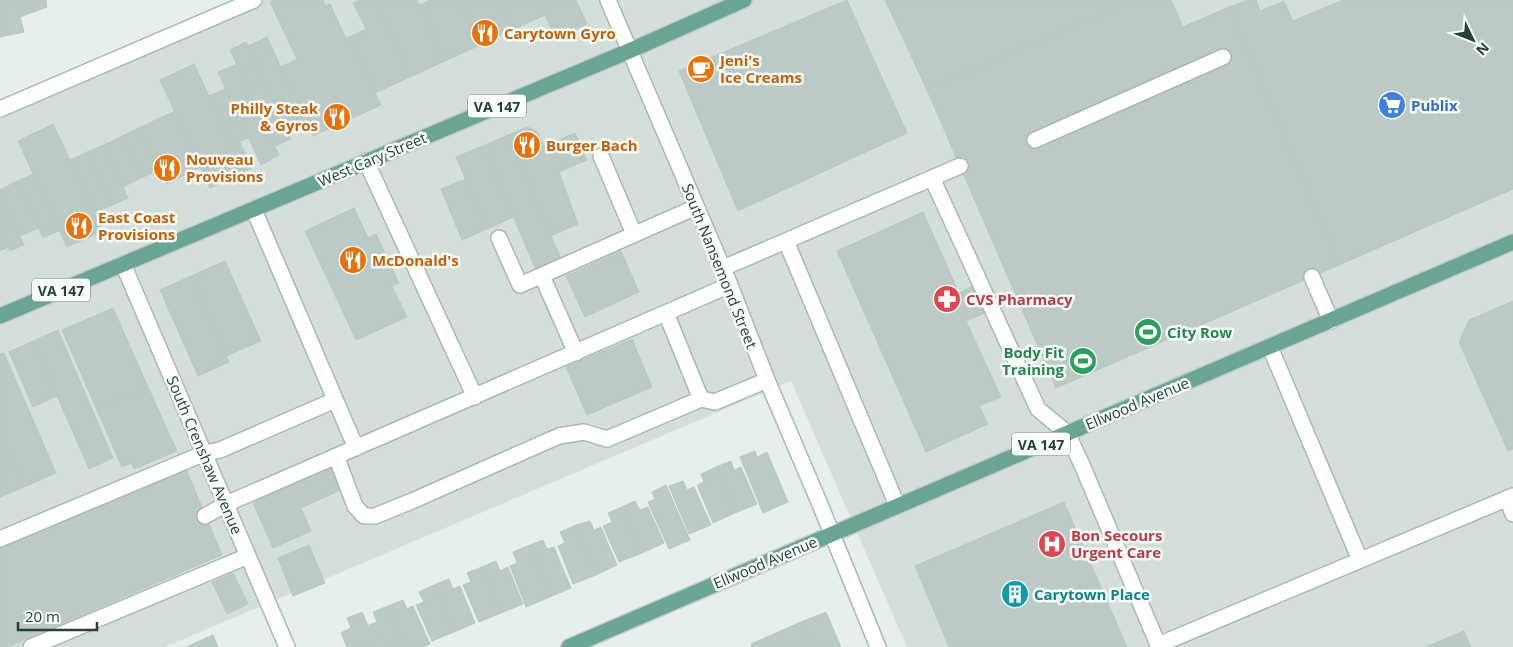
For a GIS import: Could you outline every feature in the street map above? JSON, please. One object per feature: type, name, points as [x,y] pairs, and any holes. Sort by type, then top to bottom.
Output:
[{"type":"main road","name":"West Cary Street","points":[[0,316],[629,51],[744,0]]},
{"type":"main road","name":"Ellwood Avenue","points":[[569,647],[1513,242]]},
{"type":"street","points":[[0,109],[254,0]]},
{"type":"street","name":"South Nansemond Street","points":[[608,0],[723,268],[767,380],[878,647]]},
{"type":"street","points":[[1035,140],[1223,57]]},
{"type":"street","points":[[601,156],[634,234]]},
{"type":"street","points":[[366,161],[475,397]]},
{"type":"street","points":[[723,268],[960,166]]},
{"type":"street","points":[[932,178],[1038,409],[1066,433],[1082,465],[1159,646],[1510,497],[1513,514]]},
{"type":"street","points":[[499,238],[520,285],[696,207]]},
{"type":"street","points":[[254,210],[356,448]]},
{"type":"street","points":[[786,241],[897,505]]},
{"type":"street","name":"South Crenshaw Avenue","points":[[123,264],[287,647]]},
{"type":"street","points":[[542,276],[576,353]]},
{"type":"street","points":[[1312,277],[1331,320]]},
{"type":"street","points":[[205,516],[226,504],[730,285]]},
{"type":"street","points":[[666,314],[701,399]]},
{"type":"street","points":[[1270,347],[1360,560]]},
{"type":"street","points":[[336,456],[355,506],[364,516],[375,516],[559,436],[584,432],[607,439],[701,399],[715,402],[767,380]]},
{"type":"street","points":[[0,539],[205,453],[220,450],[335,400]]},
{"type":"street","points":[[31,647],[248,556]]},
{"type":"shaded area","points":[[233,0],[1513,0],[1513,647],[907,647],[791,381],[165,647],[0,647],[0,100]]},
{"type":"building","points":[[0,0],[16,0],[24,32],[0,37]]},
{"type":"building","points":[[16,0],[46,0],[47,7],[20,17]]},
{"type":"building","points":[[274,0],[323,0],[325,6],[330,4],[346,39],[349,37],[381,105],[313,136],[281,67],[297,59],[270,2]]},
{"type":"building","points":[[359,0],[375,0],[410,77],[375,93],[349,37],[366,29],[353,3]]},
{"type":"building","points":[[375,0],[417,0],[445,61],[410,77]]},
{"type":"building","points":[[430,0],[459,0],[480,45],[445,61],[420,5]]},
{"type":"building","points":[[459,0],[500,0],[514,29],[480,45]]},
{"type":"building","points":[[500,0],[538,0],[545,15],[514,29]]},
{"type":"building","points":[[538,0],[576,0],[587,24],[556,39]]},
{"type":"building","points":[[847,0],[907,133],[738,211],[679,71]]},
{"type":"building","points":[[885,0],[1134,0],[927,90]]},
{"type":"building","points":[[1134,0],[1171,0],[1183,27],[1229,7],[1339,265],[1056,388],[927,90]]},
{"type":"building","name":"Publix","points":[[1248,0],[1256,0],[1260,11],[1284,1],[1293,21],[1343,0],[1513,0],[1513,189],[1339,265],[1229,7]]},
{"type":"building","points":[[267,37],[305,120],[286,129],[248,46]]},
{"type":"building","points":[[246,42],[291,139],[275,146],[230,50]]},
{"type":"building","points":[[194,64],[232,145],[240,142],[252,168],[210,188],[160,80]]},
{"type":"building","points":[[237,64],[279,155],[261,165],[218,72]]},
{"type":"building","points":[[225,89],[248,138],[232,145],[209,96]]},
{"type":"building","points":[[175,111],[201,167],[166,184],[139,128]]},
{"type":"building","points":[[53,124],[103,231],[67,247],[18,141]]},
{"type":"building","points":[[527,127],[537,131],[544,146],[575,133],[587,160],[559,172],[578,224],[551,236],[508,135]]},
{"type":"building","points":[[139,128],[159,170],[141,178],[122,136]]},
{"type":"building","points":[[508,135],[561,259],[536,270],[483,146]]},
{"type":"building","points":[[122,136],[141,178],[123,187],[104,145]]},
{"type":"building","points":[[104,145],[128,198],[112,205],[87,152]]},
{"type":"building","points":[[483,146],[514,217],[487,229],[456,157]]},
{"type":"building","points":[[87,152],[112,205],[94,213],[70,160]]},
{"type":"building","points":[[34,174],[60,230],[43,238],[17,181]]},
{"type":"building","points":[[465,179],[487,229],[462,240],[441,189]]},
{"type":"building","points":[[17,181],[39,228],[20,236],[0,192],[0,190]]},
{"type":"building","points":[[0,192],[24,245],[10,251],[0,230]]},
{"type":"building","name":"McDonald's","points":[[354,208],[368,238],[376,234],[399,283],[392,286],[407,317],[356,340],[305,231]]},
{"type":"building","name":"CVS Pharmacy","points":[[923,212],[959,293],[975,285],[987,312],[966,321],[1001,397],[979,406],[988,424],[926,452],[837,251]]},
{"type":"building","points":[[0,230],[8,247],[0,251]]},
{"type":"building","points":[[621,251],[639,292],[585,317],[566,276]]},
{"type":"building","points":[[225,261],[261,341],[226,356],[191,276]]},
{"type":"building","points":[[191,276],[229,362],[198,376],[160,290]]},
{"type":"building","points":[[1513,301],[1513,449],[1508,451],[1459,342],[1469,320]]},
{"type":"building","points":[[113,308],[148,387],[97,410],[62,330]]},
{"type":"building","points":[[58,330],[113,458],[89,469],[33,341]]},
{"type":"building","points":[[632,339],[652,387],[587,415],[566,367]]},
{"type":"building","points":[[33,341],[57,396],[33,407],[9,352]]},
{"type":"building","points":[[4,353],[56,473],[24,487],[0,431],[0,354]]},
{"type":"building","points":[[148,387],[177,451],[134,469],[131,463],[122,467],[97,410]]},
{"type":"building","points":[[0,431],[24,487],[0,497]]},
{"type":"building","points":[[755,451],[757,457],[767,452],[788,502],[763,513],[740,457]]},
{"type":"building","points":[[731,461],[734,470],[741,467],[757,504],[735,513],[716,467]]},
{"type":"building","points":[[338,465],[347,487],[301,508],[311,531],[273,548],[253,503]]},
{"type":"building","points":[[716,467],[735,513],[713,523],[697,485],[704,482],[701,474]]},
{"type":"building","points":[[186,469],[222,555],[7,647],[0,647],[0,548]]},
{"type":"building","points":[[683,481],[687,490],[694,487],[711,525],[689,534],[669,486]]},
{"type":"building","points":[[666,485],[690,540],[669,549],[648,502],[655,499],[652,492]]},
{"type":"building","points":[[635,501],[640,510],[648,507],[664,543],[642,553],[622,507]]},
{"type":"building","name":"Carytown Place","points":[[1064,502],[1127,647],[949,647],[915,566]]},
{"type":"building","points":[[622,507],[642,553],[619,562],[603,526],[612,522],[608,513]]},
{"type":"building","points":[[590,521],[594,530],[601,527],[617,565],[596,575],[576,525]]},
{"type":"building","points":[[576,525],[596,575],[573,584],[558,546],[565,543],[560,532]]},
{"type":"building","points":[[543,540],[547,549],[554,547],[571,588],[550,597],[530,545]]},
{"type":"building","points":[[309,545],[325,583],[293,596],[278,558]]},
{"type":"building","points":[[530,545],[550,597],[526,607],[510,566],[517,563],[513,552]]},
{"type":"building","points":[[496,561],[500,571],[508,567],[523,604],[501,613],[482,567]]},
{"type":"building","points":[[482,567],[501,613],[479,622],[463,585],[471,582],[467,573]]},
{"type":"building","points":[[233,573],[248,604],[227,614],[212,582]]},
{"type":"building","points":[[449,579],[453,589],[460,586],[475,623],[454,632],[434,585]]},
{"type":"building","points":[[434,585],[454,632],[432,641],[416,605],[424,602],[419,592]]},
{"type":"building","points":[[403,600],[407,609],[413,606],[430,644],[422,647],[405,647],[388,606]]},
{"type":"building","points":[[388,606],[405,647],[379,647],[369,625],[377,622],[373,612]]},
{"type":"building","points":[[362,612],[378,647],[347,647],[341,633],[351,628],[347,618]]},
{"type":"building","points":[[826,612],[841,647],[811,647],[801,622]]},
{"type":"building","points":[[801,622],[811,647],[782,647],[776,633]]},
{"type":"building","points":[[1464,631],[1471,647],[1425,647]]},
{"type":"building","points":[[776,633],[782,647],[752,647],[751,644]]},
{"type":"building","points":[[213,635],[218,647],[186,647]]},
{"type":"place","name":"Carytown Gyro","points":[[485,33]]},
{"type":"place","name":"Jeni's Ice Creams","points":[[701,69]]},
{"type":"place","name":"Publix","points":[[1392,105]]},
{"type":"place","name":"Philly Steak & Gyros","points":[[337,117]]},
{"type":"place","name":"Burger Bach","points":[[527,145]]},
{"type":"place","name":"Nouveau Provisions","points":[[167,168]]},
{"type":"place","name":"East Coast Provisions","points":[[79,226]]},
{"type":"place","name":"McDonald's","points":[[353,260]]},
{"type":"place","name":"CVS Pharmacy","points":[[947,299]]},
{"type":"place","name":"City Row","points":[[1148,332]]},
{"type":"place","name":"Body Fit Training","points":[[1083,361]]},
{"type":"place","name":"Bon Secours Urgent Care","points":[[1052,544]]},
{"type":"place","name":"Carytown Place","points":[[1015,594]]}]
